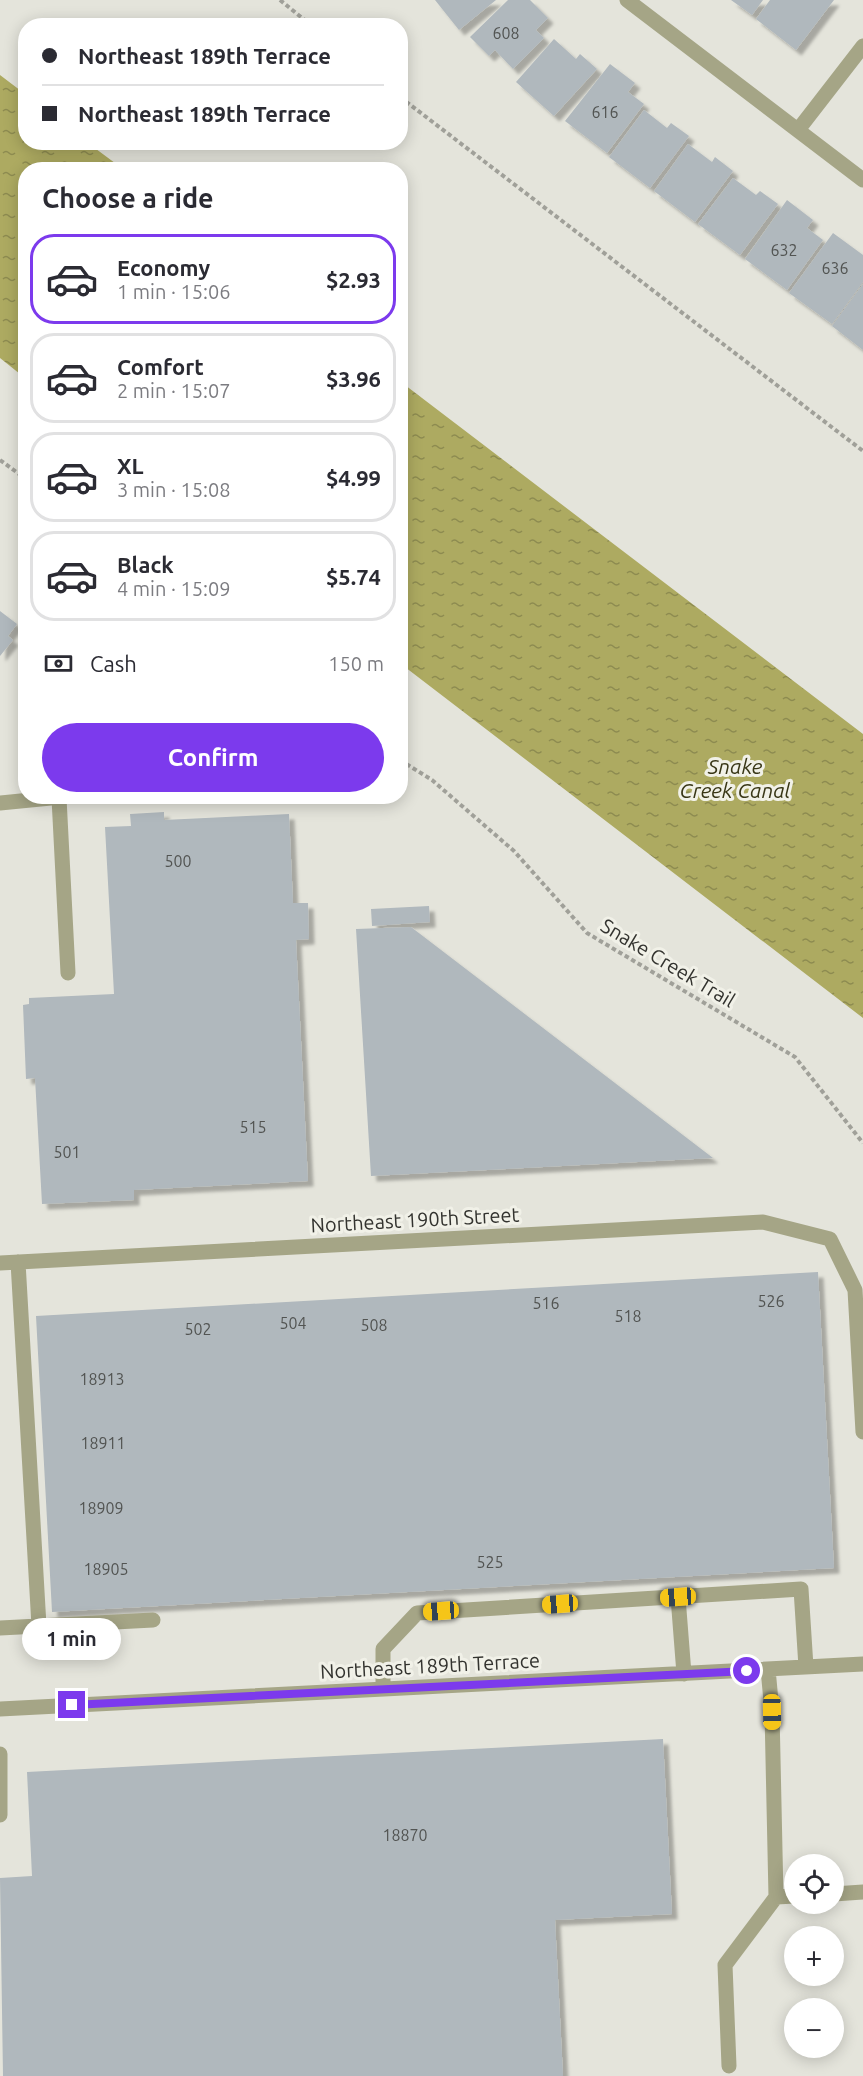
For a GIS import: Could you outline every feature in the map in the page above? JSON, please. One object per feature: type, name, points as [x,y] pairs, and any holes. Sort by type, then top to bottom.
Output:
[{"type":"street","points":[[627,0],[863,180]]},
{"type":"street","points":[[798,130],[863,46]]},
{"type":"street","points":[[0,803],[18,801]]},
{"type":"street","points":[[65,804],[68,973]]},
{"type":"street","name":"Northeast 190th Street","points":[[0,1263],[763,1222],[830,1239],[855,1290],[863,1432]]},
{"type":"street","points":[[18,1262],[39,1626]]},
{"type":"street","points":[[383,1689],[383,1648],[417,1613],[801,1589],[806,1667]]},
{"type":"street","points":[[678,1597],[684,1674]]},
{"type":"street","points":[[0,1628],[153,1620]]},
{"type":"street","name":"Northeast 189th Terrace","points":[[0,1709],[863,1665]]},
{"type":"street","points":[[729,2066],[725,1965],[776,1897],[772,1712],[768,1669]]},
{"type":"street","points":[[0,1754],[0,1815]]},
{"type":"street","points":[[844,1893],[863,1892]]},
{"type":"street","points":[[776,1897],[784,1897]]},
{"type":"path","points":[[280,0],[302,18]]},
{"type":"path","points":[[408,103],[863,451]]},
{"type":"path","points":[[0,460],[18,473]]},
{"type":"path","name":"Snake Creek Trail","points":[[408,765],[432,780],[513,852],[588,933],[795,1057],[863,1143]]},
{"type":"water","points":[[0,75],[18,89],[18,150],[97,150],[114,162],[18,162],[18,372],[0,358]]},
{"type":"water","name":"Snake Creek Canal","points":[[408,387],[863,734],[863,1018],[408,669]]},
{"type":"building","points":[[435,0],[496,0],[459,30]]},
{"type":"building","points":[[508,0],[530,0],[548,18],[536,30],[544,38],[513,69],[495,50],[489,56],[470,37]]},
{"type":"building","points":[[731,0],[763,0],[752,15]]},
{"type":"building","points":[[770,0],[834,0],[796,50],[756,19]]},
{"type":"building","points":[[554,39],[576,59],[580,54],[597,69],[554,116],[516,82]]},
{"type":"building","points":[[610,64],[635,83],[628,92],[644,104],[607,153],[565,121]]},
{"type":"building","points":[[644,110],[667,128],[671,123],[689,136],[650,188],[609,157]]},
{"type":"building","points":[[688,144],[712,162],[715,157],[733,171],[695,222],[654,191]]},
{"type":"building","points":[[733,178],[756,195],[760,191],[778,204],[740,255],[698,224]]},
{"type":"building","points":[[787,200],[813,220],[807,228],[823,240],[787,290],[745,259]]},
{"type":"building","points":[[833,233],[863,255],[863,282],[832,324],[789,293]]},
{"type":"building","points":[[863,284],[863,350],[832,326]]},
{"type":"building","points":[[0,611],[17,624],[8,636],[13,640],[0,656]]},
{"type":"building","points":[[164,812],[164,820],[289,814],[293,903],[308,903],[309,939],[296,940],[308,1181],[134,1190],[134,1200],[42,1204],[35,1078],[26,1079],[23,1005],[29,1004],[29,998],[114,994],[105,827],[131,826],[130,814]]},
{"type":"building","points":[[429,906],[430,922],[372,926],[371,909]]},
{"type":"building","points":[[411,927],[713,1158],[371,1176],[356,929]]},
{"type":"building","points":[[818,1272],[834,1568],[52,1612],[36,1316]]},
{"type":"building","points":[[663,1739],[672,1914],[555,1920],[563,2076],[3,2076],[0,1878],[32,1876],[27,1772]]},
{"type":"route","points":[[72,1705],[747,1671]]}]
